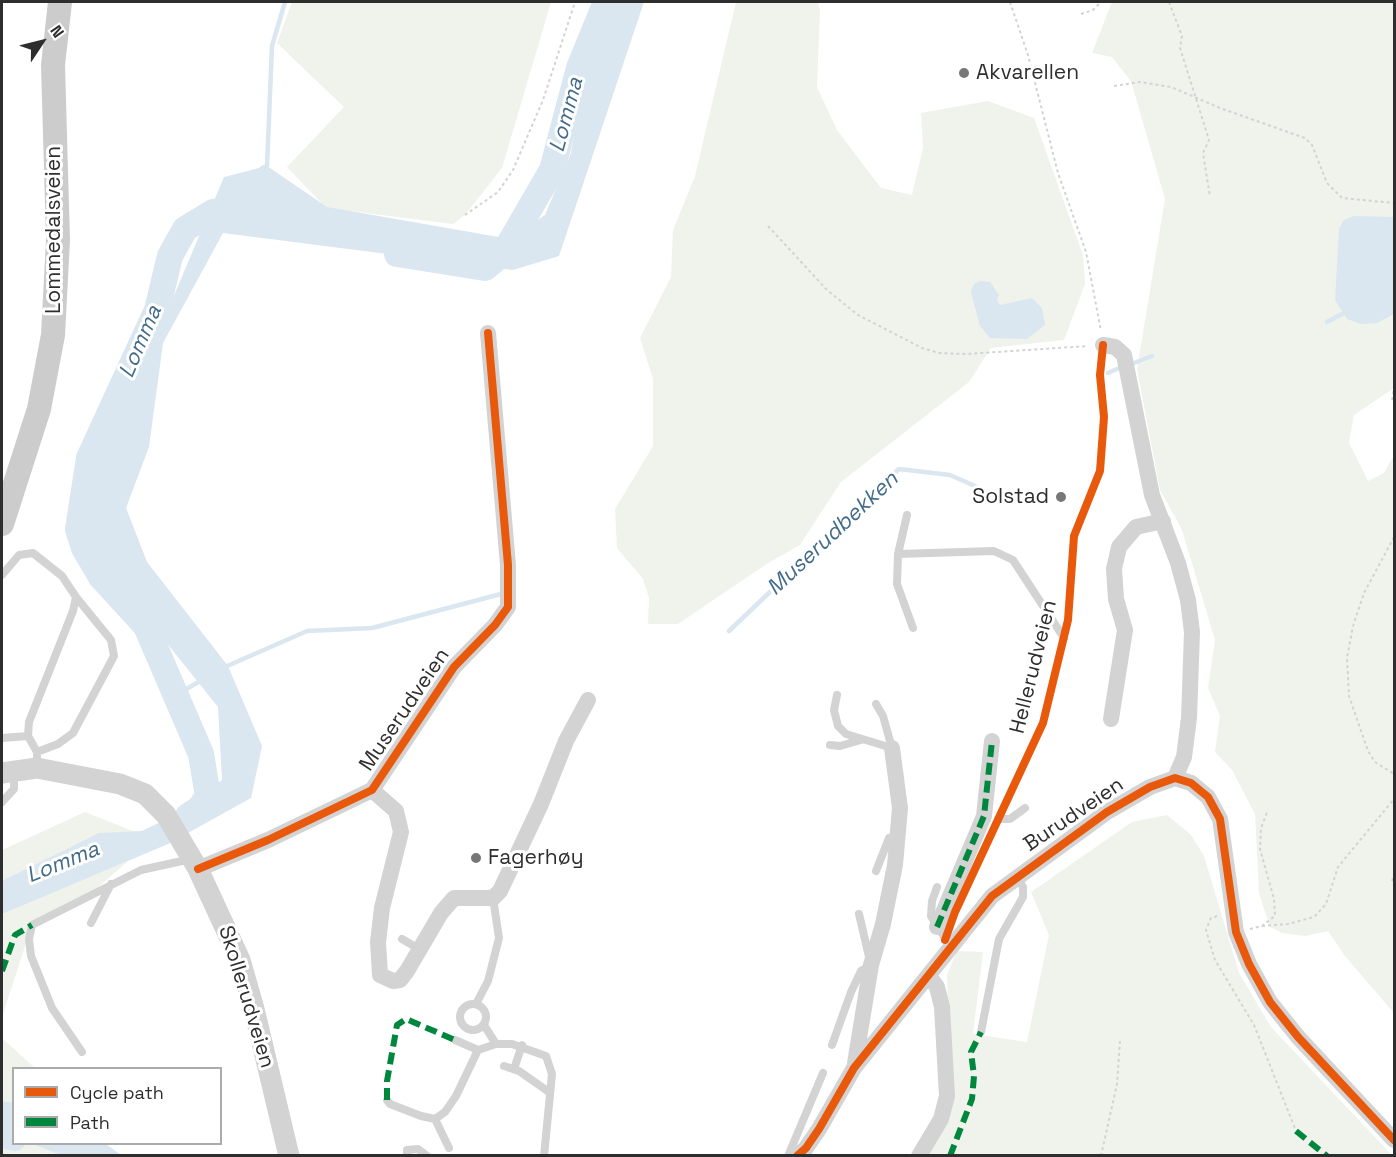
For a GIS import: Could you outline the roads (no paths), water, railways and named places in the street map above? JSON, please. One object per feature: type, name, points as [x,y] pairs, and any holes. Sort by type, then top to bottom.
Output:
[{"type":"main road","name":"Lommedalsveien","points":[[2,524],[39,409],[53,335],[58,240],[52,84],[60,2]]},
{"type":"street","name":"Muserudveien","points":[[191,857],[268,840],[372,790],[454,667],[495,625],[508,607],[509,574],[488,333]]},
{"type":"street","points":[[1103,345],[1115,347],[1124,355],[1152,495],[1178,563],[1192,632],[1190,718],[1184,757],[1175,778],[1191,783],[1209,797],[1220,819],[1231,910],[1236,932],[1249,964],[1270,1002],[1298,1036],[1395,1140]]},
{"type":"street","points":[[1111,719],[1125,630],[1116,599],[1114,569],[1119,547],[1136,527],[1163,521]]},
{"type":"street","points":[[372,790],[396,811],[401,832],[382,908],[378,953],[380,975],[386,980],[400,980],[441,913],[454,898],[493,898],[508,879],[566,741],[588,700]]},
{"type":"street","points":[[944,938],[984,816],[992,741]]},
{"type":"street","name":"Burudveien","points":[[854,1068],[871,965],[883,924],[895,865],[900,808],[892,748]]},
{"type":"street","points":[[8,772],[37,760]]},
{"type":"street","name":"Skollerudveien","points":[[37,760],[86,777],[120,784],[145,794],[166,815],[191,857],[240,960],[290,1155]]},
{"type":"street","name":"Burudveien","points":[[797,1155],[806,1149],[854,1068],[929,976],[944,938],[1017,876],[1107,812],[1150,787],[1175,778]]},
{"type":"street","points":[[919,1155],[941,1119],[948,1096],[942,1007],[937,987],[929,976]]},
{"type":"lane","points":[[907,515],[898,554],[897,584],[913,628]]},
{"type":"lane","points":[[898,554],[994,551],[1013,560],[1064,638]]},
{"type":"lane","points":[[2,575],[19,555],[33,553],[62,576],[111,640],[114,656],[111,666],[73,733],[37,760],[28,735],[29,722],[73,611],[76,597]]},
{"type":"lane","points":[[837,695],[834,710],[838,726],[846,734],[892,748]]},
{"type":"lane","points":[[876,704],[883,716],[892,748]]},
{"type":"lane","points":[[2,738],[28,735]]},
{"type":"lane","points":[[830,745],[840,746],[862,740]]},
{"type":"lane","points":[[2,802],[14,789],[8,772]]},
{"type":"lane","points":[[998,819],[1010,819],[1025,808]]},
{"type":"lane","points":[[876,871],[889,838],[897,836]]},
{"type":"lane","points":[[82,1052],[52,1008],[31,956],[29,939],[32,925],[141,870],[191,857]]},
{"type":"lane","points":[[981,1032],[999,939],[1023,897],[1023,887],[1017,876]]},
{"type":"lane","points":[[91,923],[111,884]]},
{"type":"lane","points":[[937,887],[930,910],[944,938]]},
{"type":"lane","points":[[484,1025],[471,1031],[461,1024],[460,1015],[464,1008],[476,1004],[488,981],[499,938],[493,898]]},
{"type":"lane","points":[[832,1045],[850,992],[861,971],[871,965],[859,914]]},
{"type":"lane","points":[[402,939],[419,949]]},
{"type":"lane","points":[[476,1004],[485,1012],[484,1025],[496,1044]]},
{"type":"lane","points":[[455,1040],[478,1050],[496,1044],[522,1046],[546,1056],[552,1074],[544,1155]]},
{"type":"lane","points":[[514,1069],[522,1046]]},
{"type":"lane","points":[[387,1100],[390,1104],[435,1119],[445,1112],[456,1096],[478,1050]]},
{"type":"lane","points":[[504,1066],[514,1069],[549,1092]]},
{"type":"lane","points":[[788,1155],[823,1073]]},
{"type":"lane","points":[[435,1119],[449,1148]]},
{"type":"lane","points":[[406,1155],[407,1150],[418,1149],[427,1155]]},
{"type":"water","points":[[614,2],[644,2],[559,256],[513,270],[223,233],[163,343],[149,447],[126,508],[147,562],[228,666],[262,746],[251,798],[168,844],[2,914],[2,881],[99,833],[142,831],[179,813],[222,780],[218,707],[86,542],[117,367],[162,324],[224,177],[267,166],[327,207],[510,239],[545,215],[571,153],[586,65]]},
{"type":"water","points":[[1354,216],[1394,217],[1394,314],[1377,323],[1361,324],[1347,319],[1335,300],[1339,229],[1344,220]]},
{"type":"water","points":[[980,281],[990,282],[999,295],[997,300],[1000,305],[1032,298],[1042,308],[1045,325],[1027,339],[990,338],[980,326],[971,292],[974,284]]},
{"type":"water","points":[[2,1101],[12,1103],[12,1137],[2,1135]]},
{"type":"water","points":[[36,1145],[107,1145],[121,1155],[61,1155]]},
{"type":"waterway","points":[[262,168],[267,166],[272,46],[285,2]]},
{"type":"waterway","name":"Lomma","points":[[397,254],[485,268],[505,251],[552,170],[579,68],[606,2]]},
{"type":"waterway","name":"Lomma","points":[[188,816],[200,808],[208,796],[201,754],[146,626],[101,577],[84,548],[78,529],[89,458],[157,310],[170,256],[185,229],[213,212],[241,211]]},
{"type":"waterway","points":[[1327,322],[1344,313]]},
{"type":"waterway","points":[[1134,363],[1152,356]]},
{"type":"waterway","points":[[1108,373],[1117,369]]},
{"type":"waterway","name":"Muserudbekken","points":[[729,631],[899,469],[950,475],[984,490]]},
{"type":"waterway","name":"Muserudbekken","points":[[225,667],[307,631],[372,628],[501,594]]},
{"type":"waterway","name":"Muserudbekken","points":[[176,695],[202,680]]},
{"type":"waterway","name":"Lomma","points":[[2,1135],[12,1138]]},
{"type":"place","name":"Akvarellen","points":[[964,73]]},
{"type":"place","name":"Solstad","points":[[1061,497]]},
{"type":"place","name":"Fagerhøy","points":[[476,858]]}]
